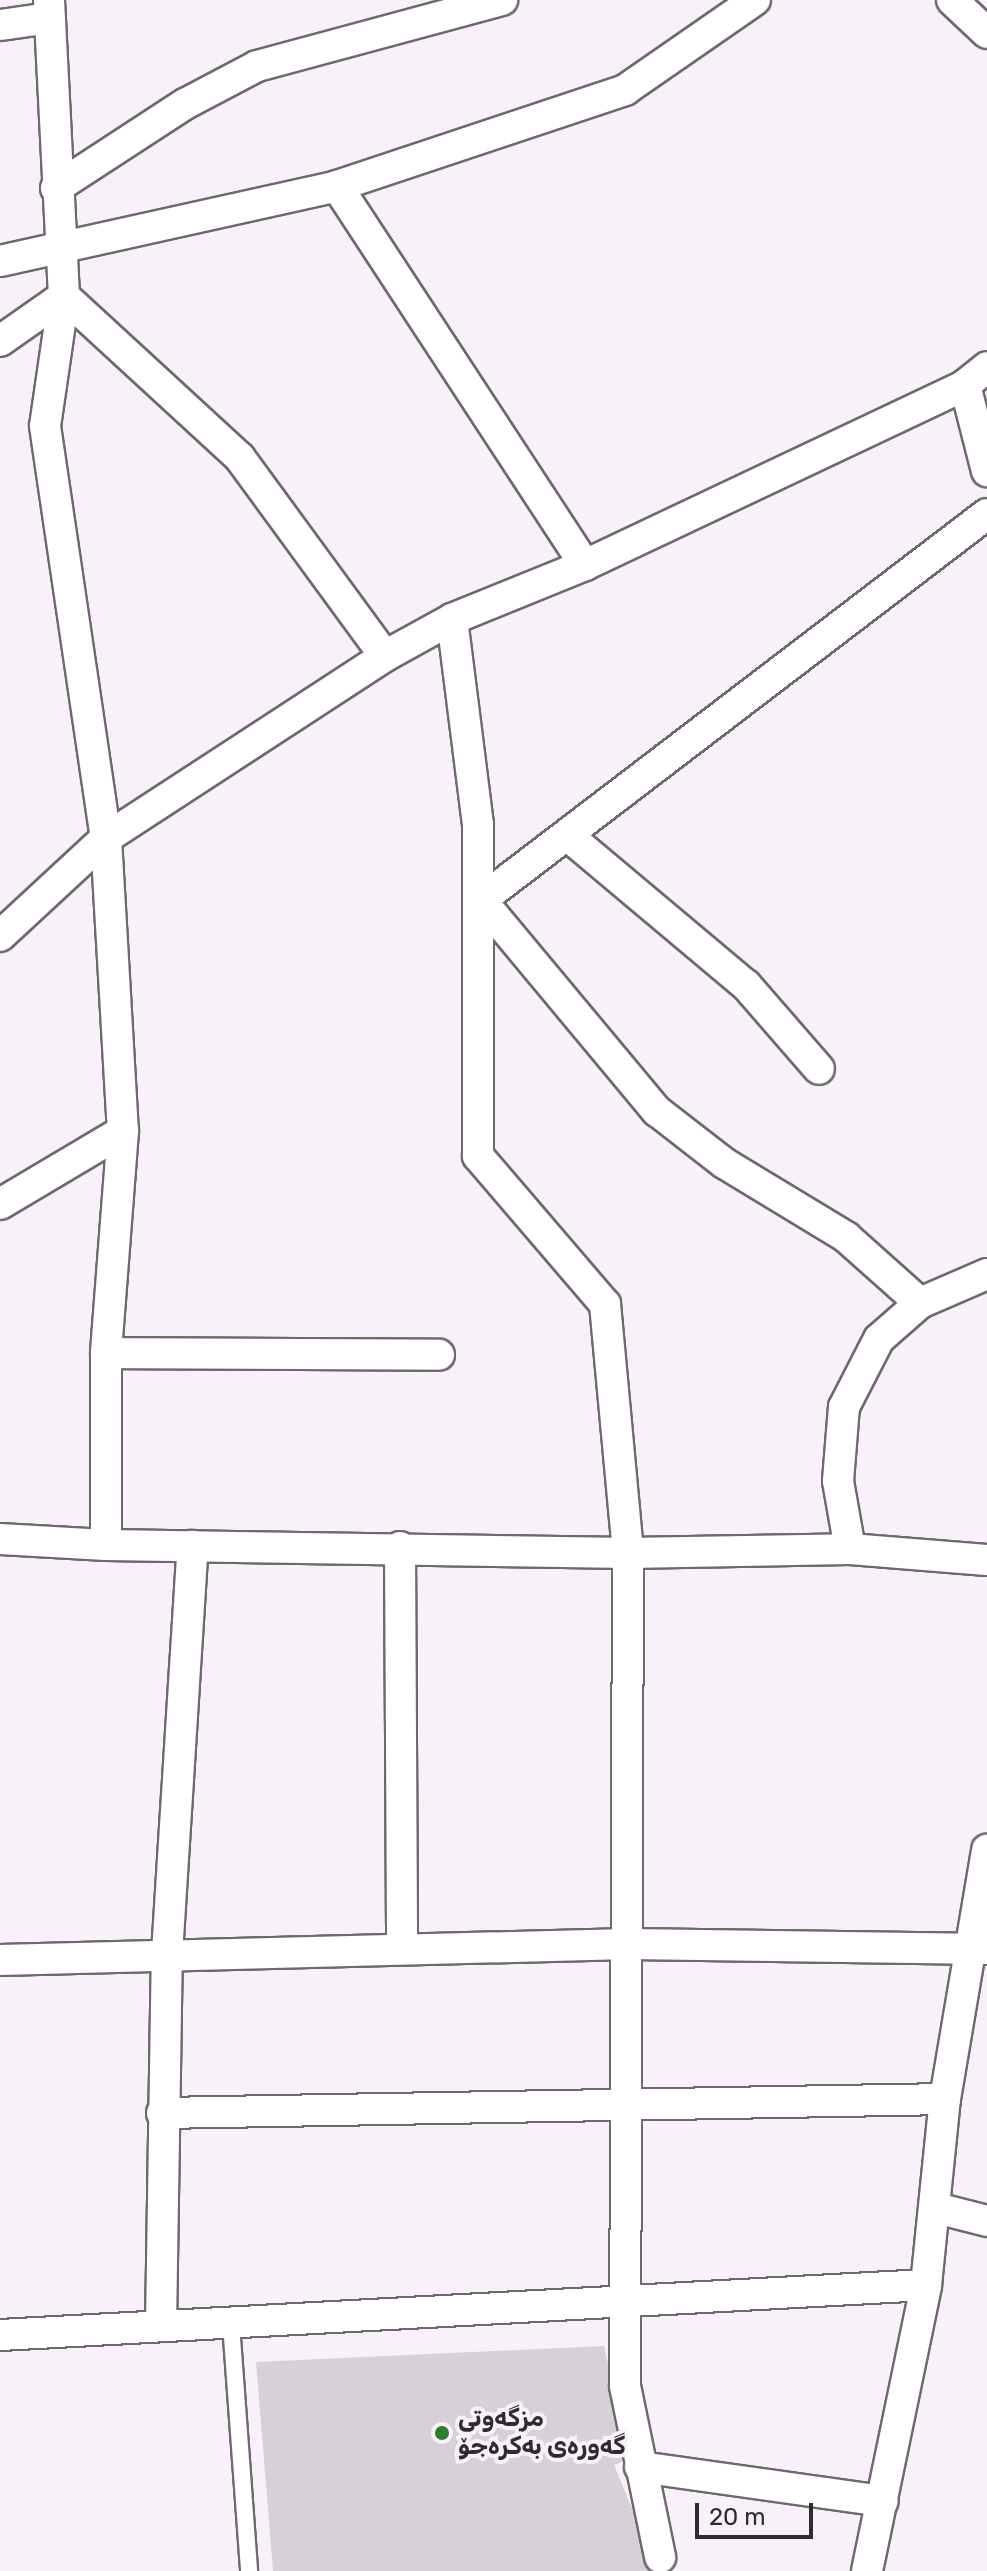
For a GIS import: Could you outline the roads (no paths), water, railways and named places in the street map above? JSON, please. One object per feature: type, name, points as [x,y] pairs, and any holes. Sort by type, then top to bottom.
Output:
[{"type":"street","points":[[56,188],[185,104],[257,66],[502,0]]},
{"type":"street","points":[[0,261],[337,186],[625,90],[755,0]]},
{"type":"street","points":[[952,0],[987,33]]},
{"type":"street","points":[[0,25],[49,9],[58,246],[64,296],[45,426],[106,838],[123,1131],[106,1353],[106,1545]]},
{"type":"street","points":[[337,186],[585,565]]},
{"type":"street","points":[[0,341],[64,296]]},
{"type":"street","points":[[64,296],[240,458],[385,656]]},
{"type":"street","points":[[0,936],[106,838],[385,656],[452,619],[585,565],[976,376],[987,471]]},
{"type":"street","points":[[481,900],[987,514]]},
{"type":"street","points":[[452,619],[478,824],[481,900],[478,1156],[605,1304],[628,1553],[629,1944],[622,2302],[625,2386],[660,2557]]},
{"type":"street","points":[[567,835],[746,985],[819,1069]]},
{"type":"street","points":[[481,900],[657,1111],[724,1163],[846,1237],[920,1303]]},
{"type":"street","points":[[0,1204],[123,1131]]},
{"type":"street","points":[[850,1549],[837,1468],[844,1407],[862,1364],[879,1339],[920,1303],[987,1274]]},
{"type":"street","points":[[106,1353],[439,1355]]},
{"type":"street","points":[[0,1539],[106,1545],[400,1547],[628,1553],[850,1549],[987,1560]]},
{"type":"street","points":[[161,2326],[162,2113],[167,1954],[193,1546]]},
{"type":"street","points":[[400,1547],[402,1947]]},
{"type":"street","points":[[867,2571],[926,2285],[945,2099],[978,1948],[987,1850]]},
{"type":"street","points":[[0,1960],[402,1947],[629,1944],[978,1948]]},
{"type":"street","points":[[162,2113],[945,2099]]},
{"type":"street","points":[[936,2208],[987,2221]]},
{"type":"street","points":[[0,2335],[926,2285]]},
{"type":"street","points":[[640,2467],[883,2501]]},
{"type":"lane","points":[[231,2324],[249,2571]]},
{"type":"place","name":"مزگەوتی گەورەی بەکرەجۆ","points":[[442,2433]]}]
